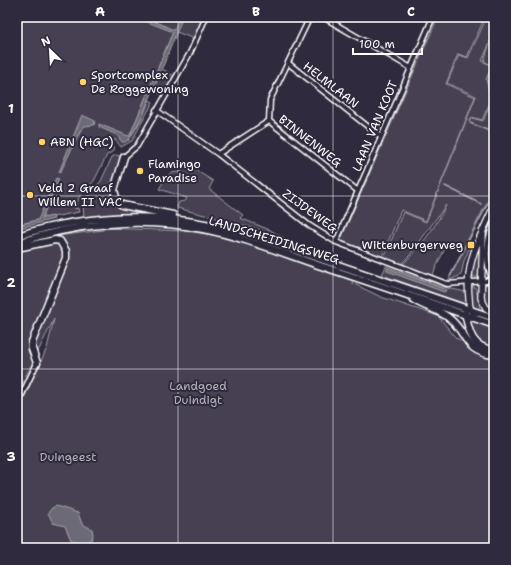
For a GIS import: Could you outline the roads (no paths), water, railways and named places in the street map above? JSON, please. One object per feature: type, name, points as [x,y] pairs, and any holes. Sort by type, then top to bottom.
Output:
[{"type":"main road","points":[[124,157],[114,190],[117,201],[122,205],[163,212],[184,219]]},
{"type":"main road","name":"LANDSCHEIDINGSWEG","points":[[17,236],[60,225],[99,219],[152,216],[184,219],[226,228],[381,278],[494,318]]},
{"type":"main road","name":"LANDSCHEIDINGSWEG","points":[[17,243],[62,231],[99,225],[151,223],[178,225],[224,234],[494,325]]},
{"type":"main road","points":[[17,248],[54,240],[60,241],[66,252],[66,258],[32,342],[32,349],[37,363]]},
{"type":"main road","points":[[404,294],[448,317],[474,349],[494,355]]},
{"type":"main road","points":[[461,306],[465,314],[468,330],[474,342],[482,347],[494,350]]},
{"type":"street","points":[[124,157],[137,146],[190,52],[206,17]]},
{"type":"street","points":[[218,154],[269,121],[270,100],[310,17]]},
{"type":"street","points":[[324,17],[411,68]]},
{"type":"street","name":"LAAN VAN KOOT","points":[[336,242],[433,17]]},
{"type":"street","name":"HELMLAAN","points":[[288,63],[381,137]]},
{"type":"street","name":"ZIJDEWEG","points":[[156,110],[218,154],[310,226],[336,242],[447,284],[493,280]]},
{"type":"street","name":"BINNENWEG","points":[[269,121],[358,191]]},
{"type":"street","points":[[475,318],[470,309],[468,283],[475,246],[494,206]]},
{"type":"street","points":[[493,280],[486,249],[494,222]]},
{"type":"street","points":[[486,224],[482,242],[482,301],[486,308],[494,313]]},
{"type":"street","points":[[17,405],[37,363]]},
{"type":"waterway","points":[[470,123],[494,133]]},
{"type":"waterway","points":[[445,186],[481,204]]},
{"type":"waterway","points":[[450,276],[494,192]]},
{"type":"place","name":"Sportcomplex De Roggewoning","points":[[83,82]]},
{"type":"place","name":"ABN (HGC)","points":[[42,142]]},
{"type":"place","name":"Flamingo Paradise","points":[[140,171]]},
{"type":"place","name":"Veld 2 Graaf Willem II VAC","points":[[30,195]]},
{"type":"place","name":"Wittenburgerweg","points":[[471,245]]},
{"type":"park label","name":"Landgoed Duindigt","points":[[198,393]]},
{"type":"park label","name":"Duingeest","points":[[68,457]]}]
